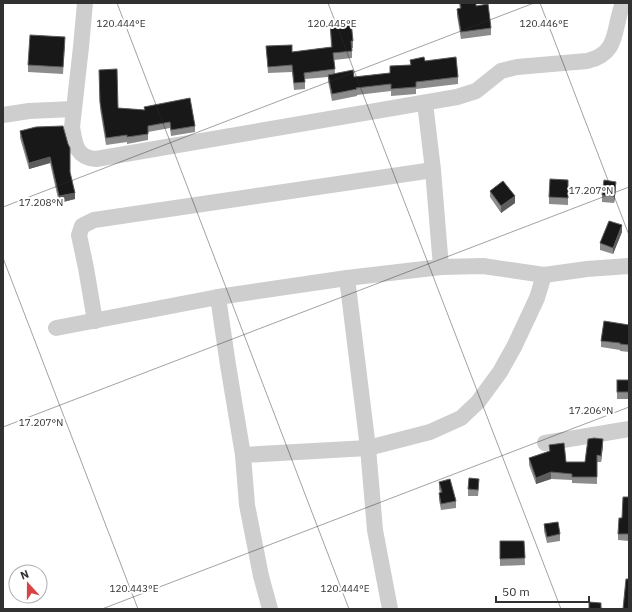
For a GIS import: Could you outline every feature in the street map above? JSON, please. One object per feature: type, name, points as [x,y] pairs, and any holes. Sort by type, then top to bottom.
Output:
[{"type":"street","points":[[85,3],[72,127],[77,148],[82,155],[89,158],[467,95],[476,91],[501,71],[517,67],[598,58],[604,54],[612,43],[623,3]]},
{"type":"street","points":[[425,103],[433,170],[441,267]]},
{"type":"street","points":[[3,115],[29,110],[73,109]]},
{"type":"street","points":[[95,321],[79,235],[82,226],[94,220],[433,170]]},
{"type":"street","points":[[56,328],[218,297],[347,278],[441,267],[483,266],[544,275],[587,269],[629,266]]},
{"type":"street","points":[[244,455],[368,448],[430,432],[461,418],[478,402],[500,372],[514,347],[537,298],[544,275]]},
{"type":"street","points":[[347,278],[368,448],[375,530],[390,609]]},
{"type":"street","points":[[218,297],[244,455],[247,504],[261,576],[270,609]]},
{"type":"street","points":[[545,442],[629,430]]},
{"type":"building","points":[[460,3],[476,3],[476,6],[488,4],[491,28],[461,32],[457,9],[461,8]]},
{"type":"building","points":[[351,21],[353,41],[351,41],[352,51],[333,53],[335,69],[304,73],[305,82],[294,83],[292,65],[268,67],[266,46],[292,45],[292,52],[332,47],[330,23]]},
{"type":"building","points":[[30,35],[65,37],[63,67],[28,65]]},
{"type":"building","points":[[424,57],[425,61],[456,57],[458,77],[416,82],[416,87],[391,89],[391,84],[356,88],[357,89],[332,94],[328,75],[353,70],[354,77],[390,73],[390,66],[411,65],[410,60]]},
{"type":"building","points":[[117,69],[118,108],[145,110],[144,107],[190,98],[195,126],[171,130],[170,122],[148,126],[148,134],[106,138],[100,102],[99,70]]},
{"type":"building","points":[[63,126],[70,148],[70,172],[75,193],[59,196],[50,157],[29,163],[20,131],[36,127]]},
{"type":"building","points":[[550,179],[568,180],[568,198],[549,197]]},
{"type":"building","points":[[604,180],[616,182],[614,196],[602,195]]},
{"type":"building","points":[[503,181],[515,196],[501,206],[490,191]]},
{"type":"building","points":[[609,221],[622,225],[613,248],[600,243]]},
{"type":"building","points":[[604,321],[629,325],[629,345],[601,341]]},
{"type":"building","points":[[617,380],[629,380],[629,392],[617,392]]},
{"type":"building","points":[[588,439],[603,439],[601,456],[597,455],[597,477],[572,477],[572,474],[551,472],[536,478],[529,458],[550,451],[549,445],[564,443],[566,462],[585,462]]},
{"type":"building","points":[[469,478],[479,479],[478,490],[468,489]]},
{"type":"building","points":[[450,479],[456,501],[441,504],[439,493],[442,492],[439,482]]},
{"type":"building","points":[[623,497],[629,497],[629,534],[618,534],[619,518],[622,518]]},
{"type":"building","points":[[558,522],[560,534],[547,537],[544,524]]},
{"type":"building","points":[[500,541],[524,541],[525,558],[500,559]]},
{"type":"building","points":[[626,579],[629,579],[629,609],[623,609]]},
{"type":"building","points":[[589,602],[601,603],[601,608],[605,609],[589,609]]}]
